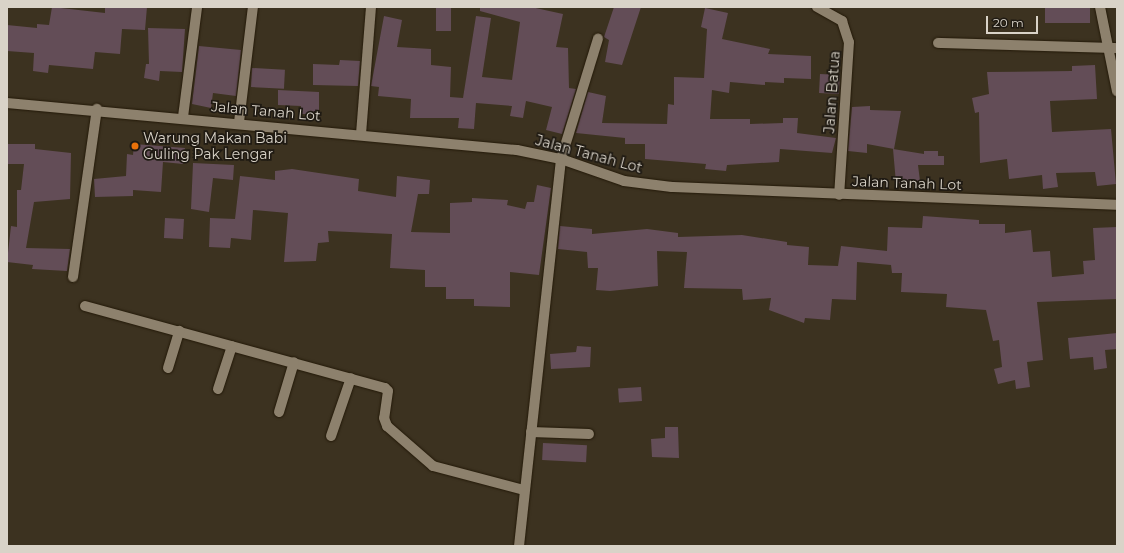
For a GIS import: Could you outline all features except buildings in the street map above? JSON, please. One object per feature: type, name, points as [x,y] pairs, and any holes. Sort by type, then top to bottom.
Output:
[{"type":"street","points":[[183,117],[197,7]]},
{"type":"street","points":[[239,122],[252,7]]},
{"type":"street","points":[[362,134],[371,7]]},
{"type":"street","name":"Jalan Batua","points":[[817,7],[842,21],[849,42],[839,195]]},
{"type":"street","points":[[1100,7],[1114,48],[1117,91]]},
{"type":"street","points":[[519,546],[561,159],[598,39]]},
{"type":"street","points":[[938,43],[1114,48]]},
{"type":"street","name":"Jalan Tanah Lot","points":[[7,103],[97,109],[510,149],[561,159],[602,175],[638,183],[839,195],[1117,205]]},
{"type":"street","points":[[73,277],[97,109]]},
{"type":"street","points":[[85,306],[294,362],[388,389],[384,418],[388,426],[432,466],[524,490]]},
{"type":"street","points":[[168,368],[179,331]]},
{"type":"street","points":[[218,388],[232,346]]},
{"type":"street","points":[[279,412],[294,362]]},
{"type":"street","points":[[331,436],[351,378]]},
{"type":"street","points":[[531,432],[589,434]]},
{"type":"place","name":"Warung Makan Babi Guling Pak Lengar","points":[[135,146]]}]
